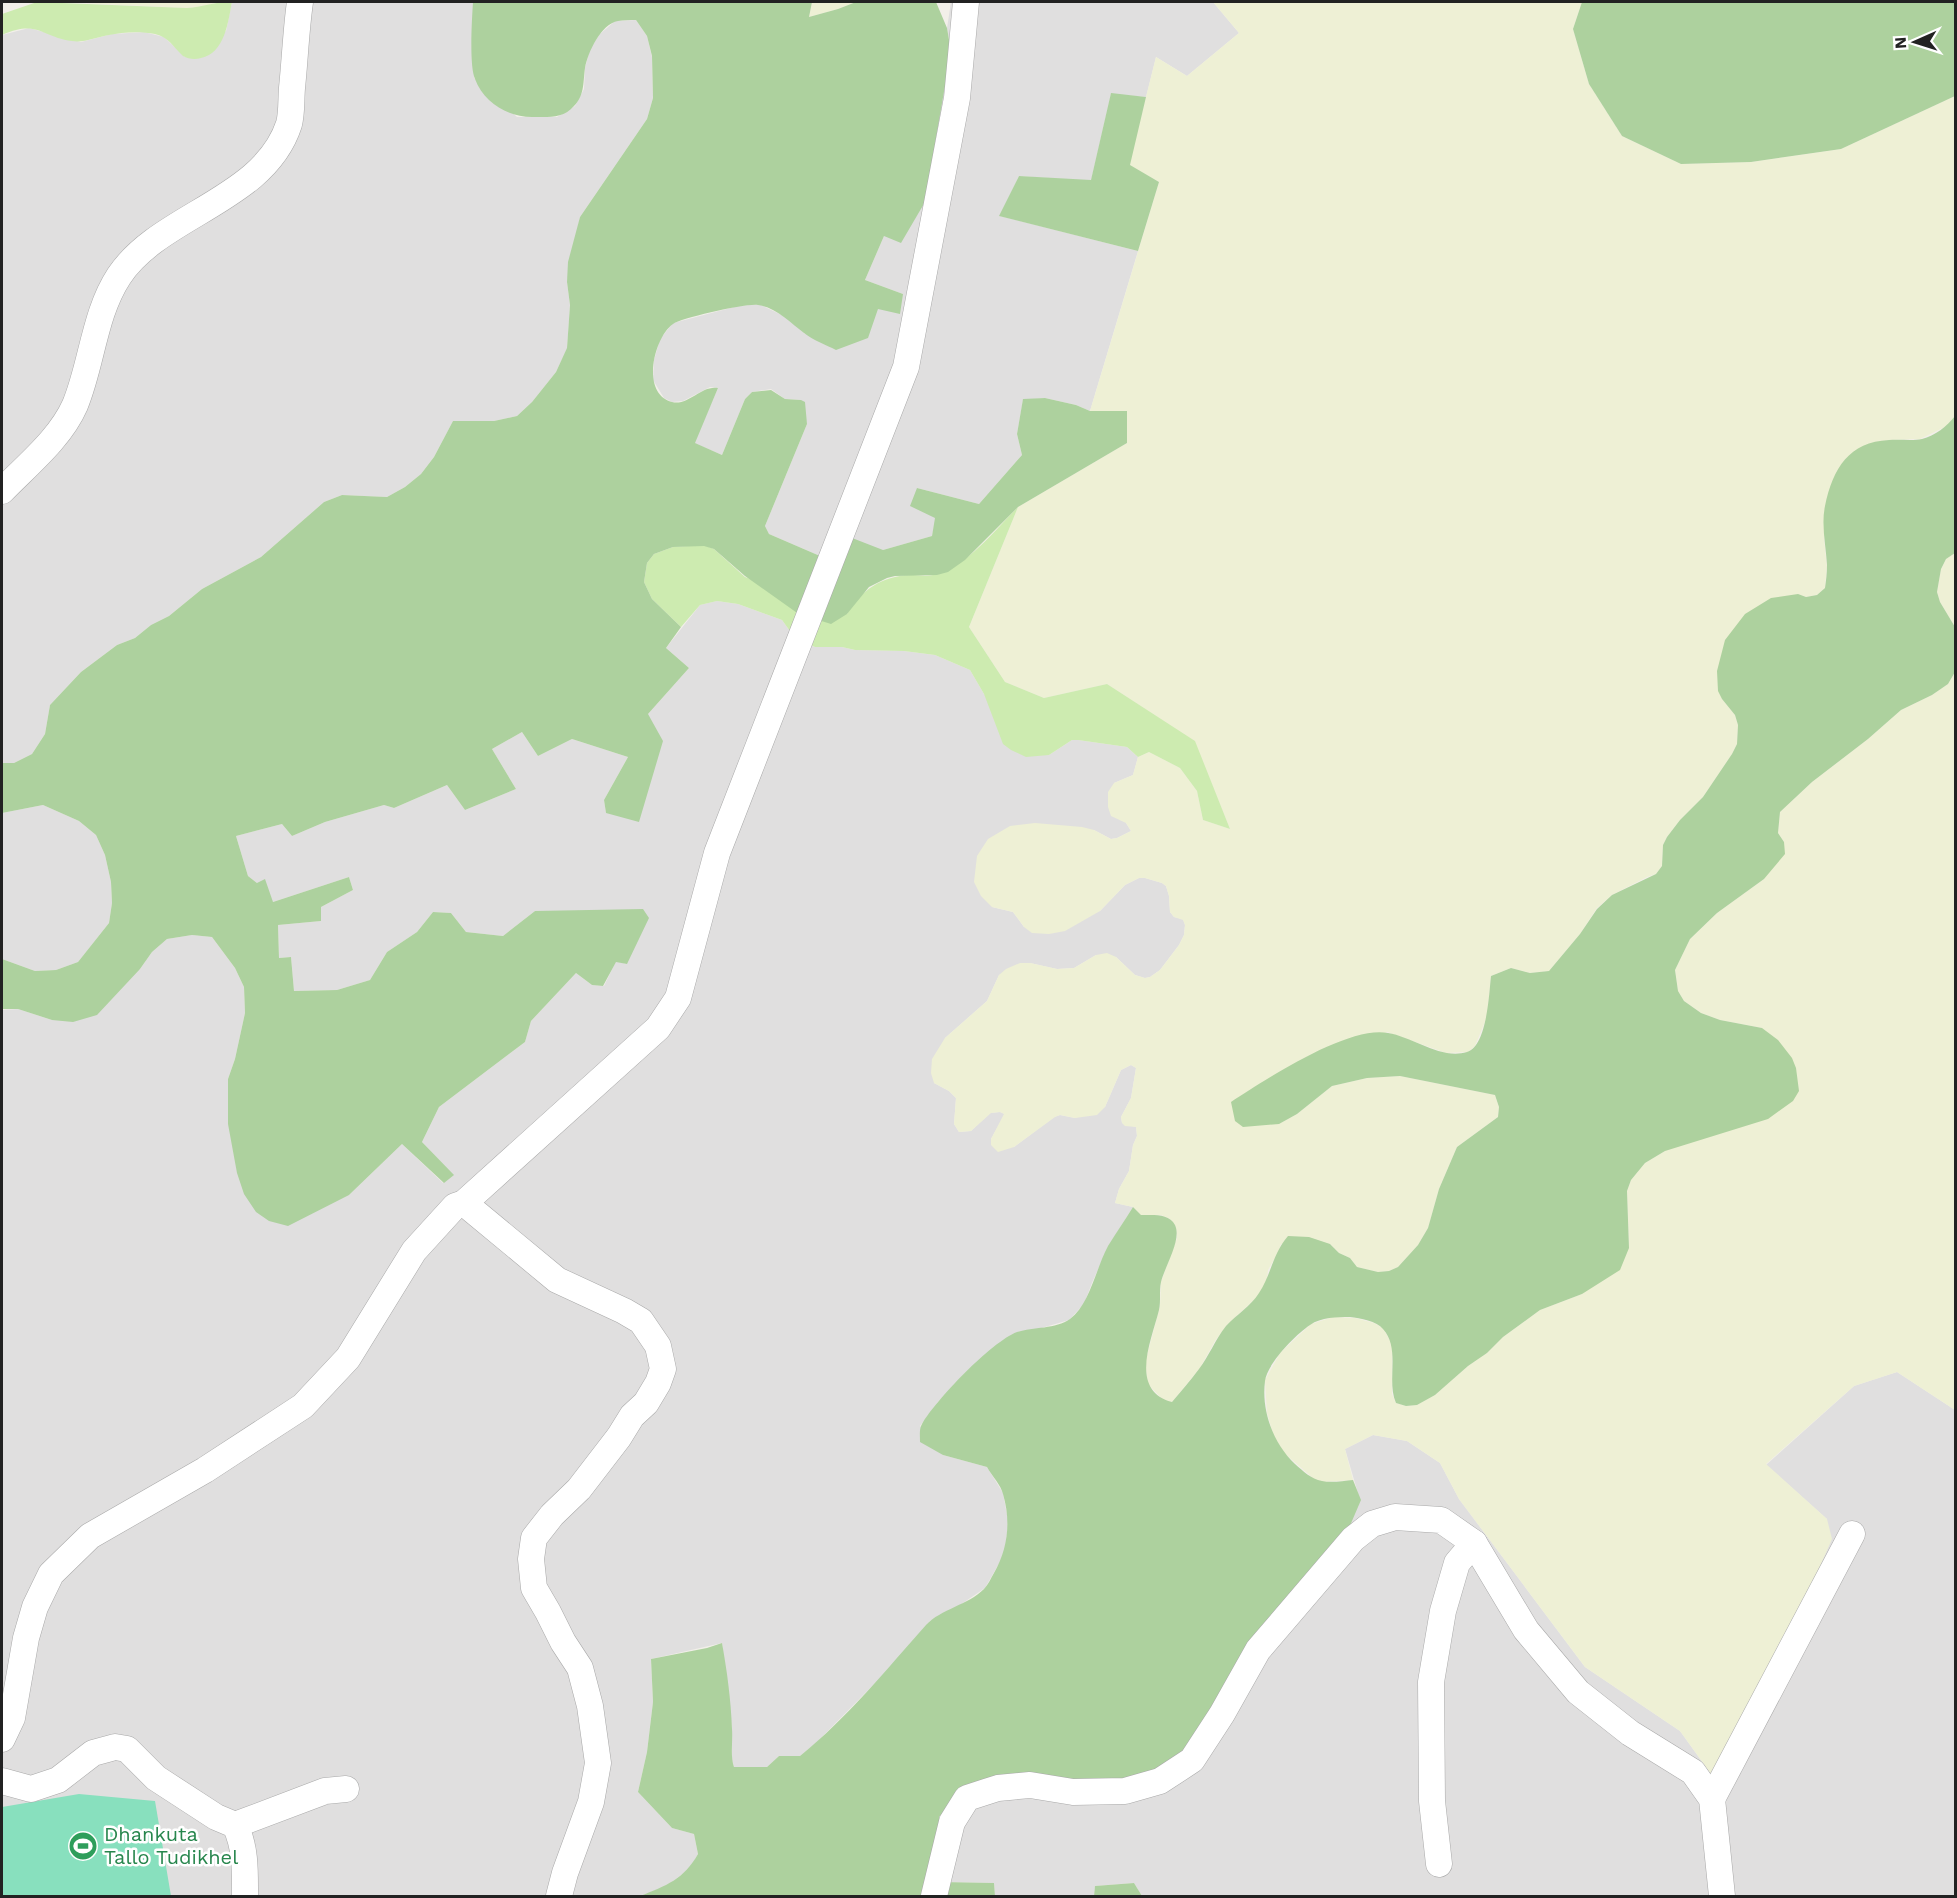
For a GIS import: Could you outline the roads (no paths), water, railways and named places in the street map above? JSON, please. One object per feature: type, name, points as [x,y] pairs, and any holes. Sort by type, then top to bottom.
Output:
[{"type":"street","points":[[2,491],[55,436],[74,406],[110,289],[126,265],[148,245],[219,200],[254,174],[279,146],[290,122],[300,2]]},
{"type":"street","points":[[2,1739],[12,1718],[26,1638],[35,1607],[51,1574],[90,1536],[205,1470],[303,1406],[348,1358],[414,1251],[455,1206],[464,1203],[658,1028],[678,998],[717,853],[906,367],[957,98],[966,2]]},
{"type":"street","points":[[464,1203],[557,1280],[641,1321],[658,1346],[663,1369],[646,1403],[632,1416],[579,1489],[552,1515],[534,1538],[531,1560],[534,1588],[580,1668],[590,1706],[598,1763],[591,1802],[559,1896]]},
{"type":"street","points":[[934,1896],[952,1822],[967,1798],[998,1788],[1030,1785],[1073,1792],[1125,1791],[1160,1781],[1192,1760],[1222,1714],[1258,1650],[1353,1539],[1372,1524],[1395,1517],[1441,1520],[1474,1543],[1526,1630],[1578,1692],[1630,1733],[1693,1772],[1712,1799],[1722,1896]]},
{"type":"street","points":[[1712,1799],[1852,1534]]},
{"type":"street","points":[[1439,1864],[1432,1801],[1431,1682],[1443,1611],[1457,1563],[1474,1543]]},
{"type":"street","points":[[2,1781],[31,1790],[58,1780],[93,1753],[115,1747],[128,1749],[156,1778],[216,1817],[235,1825],[242,1838],[245,1860],[245,1896]]},
{"type":"street","points":[[235,1825],[325,1791],[346,1789]]},
{"type":"place","name":"Dhankuta Tallo Tudikhel","points":[[83,1846]]}]
